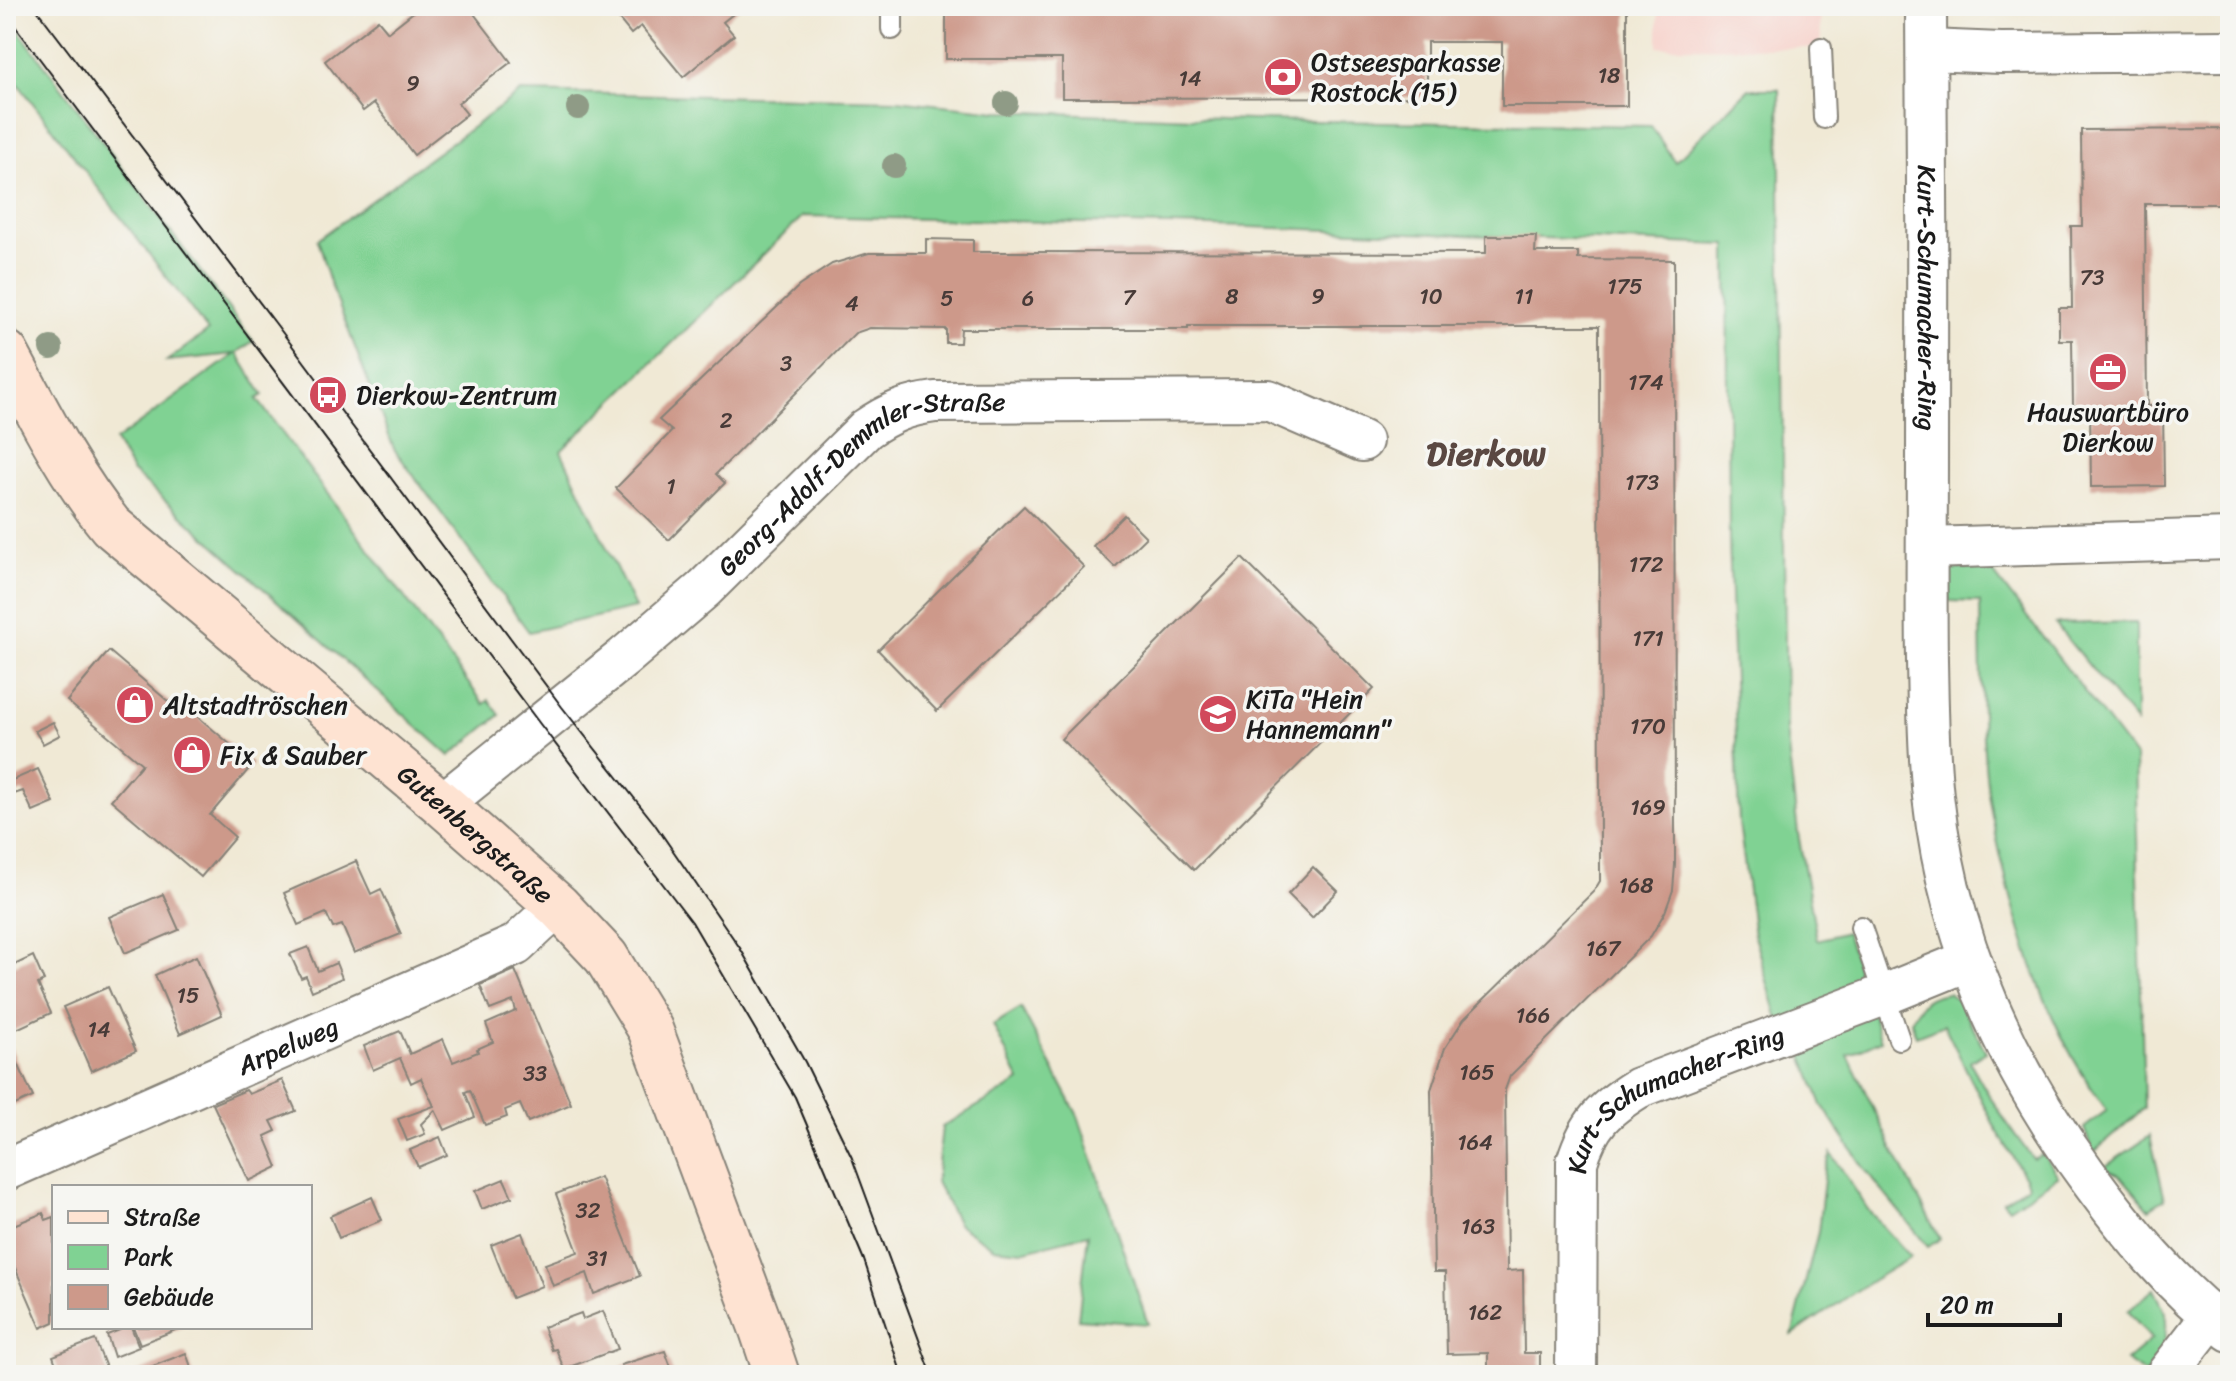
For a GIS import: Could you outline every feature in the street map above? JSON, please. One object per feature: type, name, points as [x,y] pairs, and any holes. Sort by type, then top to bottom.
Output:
[{"type":"street","name":"Kurt-Schumacher-Ring","points":[[1926,6],[1928,720],[1933,800],[1949,884],[1970,960],[2000,1033],[2030,1091],[2061,1140],[2128,1232],[2167,1275],[2221,1324]]},
{"type":"street","points":[[1928,50],[2001,53],[2230,51]]},
{"type":"street","name":"Gutenbergstraße","points":[[6,353],[61,455],[111,526],[442,804],[558,906],[606,957],[650,1029],[777,1375]]},
{"type":"street","name":"Georg-Adolf-Demmler-Straße","points":[[442,804],[704,589],[866,429],[910,405],[935,402],[1268,400],[1362,441]]},
{"type":"street","points":[[1927,548],[2230,539]]},
{"type":"street","name":"Arpelweg","points":[[6,1170],[516,945],[558,906]]},
{"type":"street","name":"Kurt-Schumacher-Ring","points":[[1576,1373],[1577,1162],[1585,1138],[1595,1122],[1614,1103],[1638,1088],[1970,960]]},
{"type":"street","points":[[2166,1375],[2221,1324]]},
{"type":"lane","points":[[892,6],[892,29]]},
{"type":"lane","points":[[1821,48],[1824,118]]},
{"type":"lane","points":[[1861,927],[1899,1039]]},
{"type":"shaded area","points":[[1658,6],[1820,6],[1821,48],[1658,47]]},
{"type":"green space","points":[[6,14],[253,341],[237,353],[263,395],[257,399],[484,704],[489,700],[500,715],[450,756],[132,471],[115,441],[235,354],[167,361],[208,331],[6,68]]},
{"type":"green space","points":[[1749,89],[1779,89],[1786,730],[1798,833],[1817,940],[1846,932],[1868,1001],[1782,1033],[1754,936],[1739,823],[1729,538],[1727,245],[1250,227],[803,216],[561,451],[635,608],[529,632],[394,449],[317,240],[521,92],[897,100],[997,111],[1251,120],[1651,126],[1675,162]]},
{"type":"green space","points":[[1948,568],[1991,570],[2135,757],[2144,1108],[2093,1153],[2084,1128],[2107,1110],[2058,1030],[2034,972],[2015,912],[1996,837],[1985,768],[1980,602],[1949,601]]},
{"type":"green space","points":[[2136,622],[2136,723],[2055,624]]},
{"type":"green space","points":[[1949,993],[1961,1005],[1986,1052],[1970,1062],[1984,1087],[2033,1159],[2043,1154],[2058,1176],[2009,1208],[2003,1201],[2028,1185],[2026,1179],[1996,1129],[1944,1025],[1916,1036],[1911,1021],[1926,1001]]},
{"type":"green space","points":[[1021,1008],[1078,1116],[1148,1324],[1078,1319],[1088,1234],[1022,1251],[994,1248],[958,1224],[936,1182],[942,1127],[1020,1081],[993,1025]]},
{"type":"green space","points":[[1871,1011],[1881,1040],[1848,1055],[1940,1239],[1928,1247],[1866,1171],[1822,1105],[1796,1037]]},
{"type":"green space","points":[[2150,1136],[2165,1199],[2149,1209],[2120,1175],[2103,1168]]},
{"type":"green space","points":[[1831,1153],[1869,1211],[1911,1257],[1792,1335],[1818,1232],[1825,1171]]},
{"type":"green space","points":[[2154,1289],[2165,1313],[2166,1329],[2156,1360],[2146,1374],[2126,1361],[2152,1339],[2128,1311]]},
{"type":"building","points":[[421,6],[468,6],[511,62],[458,103],[467,114],[414,155],[374,103],[363,111],[325,61],[378,20],[388,32]]},
{"type":"building","points":[[608,6],[743,6],[723,22],[734,35],[683,77],[641,26],[631,34]]},
{"type":"building","points":[[946,6],[1627,6],[1627,106],[1502,106],[1502,42],[1427,42],[1427,97],[1062,98],[1062,59],[946,59]]},
{"type":"building","points":[[2230,129],[2230,204],[2145,204],[2147,406],[2163,406],[2164,486],[2091,487],[2090,406],[2073,406],[2072,340],[2059,340],[2059,308],[2072,308],[2071,226],[2082,226],[2081,130]]},
{"type":"building","points":[[1486,236],[1536,236],[1535,252],[1578,252],[1578,259],[1674,260],[1673,890],[1651,936],[1510,1076],[1505,1090],[1507,1271],[1523,1270],[1524,1353],[1540,1353],[1540,1375],[1488,1375],[1488,1353],[1447,1354],[1445,1272],[1434,1272],[1431,1090],[1445,1048],[1464,1019],[1594,891],[1600,881],[1599,326],[961,329],[960,343],[946,343],[946,329],[870,328],[855,333],[716,474],[725,483],[669,540],[616,488],[672,431],[659,420],[799,286],[832,264],[869,253],[926,253],[926,239],[973,240],[973,252],[1486,253]]},
{"type":"building","points":[[1024,506],[1084,567],[937,711],[878,650]]},
{"type":"building","points":[[1124,515],[1146,537],[1115,567],[1093,546]]},
{"type":"building","name":"KiTa \"Hein Hannemann\"","points":[[1242,558],[1374,689],[1194,870],[1061,739]]},
{"type":"building","points":[[109,651],[183,714],[189,709],[253,764],[210,815],[235,837],[201,877],[111,800],[142,764],[67,701]]},
{"type":"building","points":[[53,722],[60,735],[43,744],[35,731]]},
{"type":"building","points":[[38,769],[54,803],[33,812],[23,791],[14,794],[8,782]]},
{"type":"building","points":[[356,861],[371,894],[381,889],[401,934],[354,953],[342,925],[333,928],[326,913],[298,925],[284,893]]},
{"type":"building","points":[[1313,867],[1338,891],[1312,918],[1288,894]]},
{"type":"building","points":[[163,894],[179,930],[125,953],[109,917]]},
{"type":"building","points":[[308,947],[318,971],[336,963],[342,978],[312,991],[306,976],[301,978],[290,954]]},
{"type":"building","points":[[33,956],[44,981],[38,984],[51,1013],[6,1034],[6,969]]},
{"type":"building","points":[[196,956],[222,1015],[180,1034],[155,975]]},
{"type":"building","points":[[515,970],[571,1104],[528,1122],[520,1104],[505,1110],[507,1117],[485,1125],[470,1090],[465,1092],[475,1117],[445,1130],[435,1110],[421,1124],[425,1134],[407,1141],[398,1119],[434,1106],[421,1078],[411,1083],[400,1058],[373,1070],[364,1046],[400,1031],[410,1054],[443,1039],[453,1062],[478,1052],[477,1049],[493,1042],[486,1024],[516,1011],[513,1001],[490,1010],[480,985]]},
{"type":"building","points":[[108,987],[136,1051],[91,1071],[63,1007]]},
{"type":"building","points":[[6,1037],[33,1097],[6,1109]]},
{"type":"building","points":[[282,1080],[296,1111],[271,1121],[276,1131],[265,1136],[278,1167],[249,1181],[213,1104]]},
{"type":"building","points":[[440,1137],[447,1155],[418,1167],[410,1150]]},
{"type":"building","points":[[600,1177],[640,1276],[594,1294],[587,1273],[553,1286],[545,1264],[578,1252],[556,1194]]},
{"type":"building","points":[[504,1179],[512,1197],[482,1209],[475,1191]]},
{"type":"building","points":[[372,1197],[382,1220],[339,1238],[330,1216]]},
{"type":"building","points":[[43,1213],[46,1220],[52,1218],[52,1323],[41,1328],[6,1247],[6,1228]]},
{"type":"building","points":[[522,1233],[542,1286],[512,1298],[491,1245]]},
{"type":"building","points":[[603,1311],[618,1349],[564,1369],[543,1327],[581,1313],[583,1319]]},
{"type":"building","points":[[132,1329],[139,1347],[114,1357],[107,1335]]},
{"type":"building","points":[[134,1329],[178,1329],[140,1344]]},
{"type":"building","points":[[95,1340],[109,1375],[60,1375],[53,1356]]},
{"type":"building","points":[[665,1351],[674,1375],[624,1375],[621,1365]]},
{"type":"building","points":[[186,1353],[194,1375],[130,1375]]},
{"type":"tram line","points":[[34,6],[562,707],[654,823],[740,948],[805,1062],[852,1158],[932,1375]]},
{"type":"tram line","points":[[6,14],[692,922],[795,1097],[864,1260],[902,1375]]},
{"type":"place","name":"Ostseesparkasse Rostock (15)","points":[[1283,77]]},
{"type":"place","name":"Hauswartbüro Dierkow","points":[[2108,372]]},
{"type":"place","name":"Dierkow-Zentrum","points":[[328,395]]},
{"type":"place","name":"Altstadtröschen","points":[[135,705]]},
{"type":"place","name":"KiTa \"Hein Hannemann\"","points":[[1218,714]]},
{"type":"place","name":"Fix & Sauber","points":[[192,755]]},
{"type":"district","name":"Dierkow","points":[[1486,453]]}]
